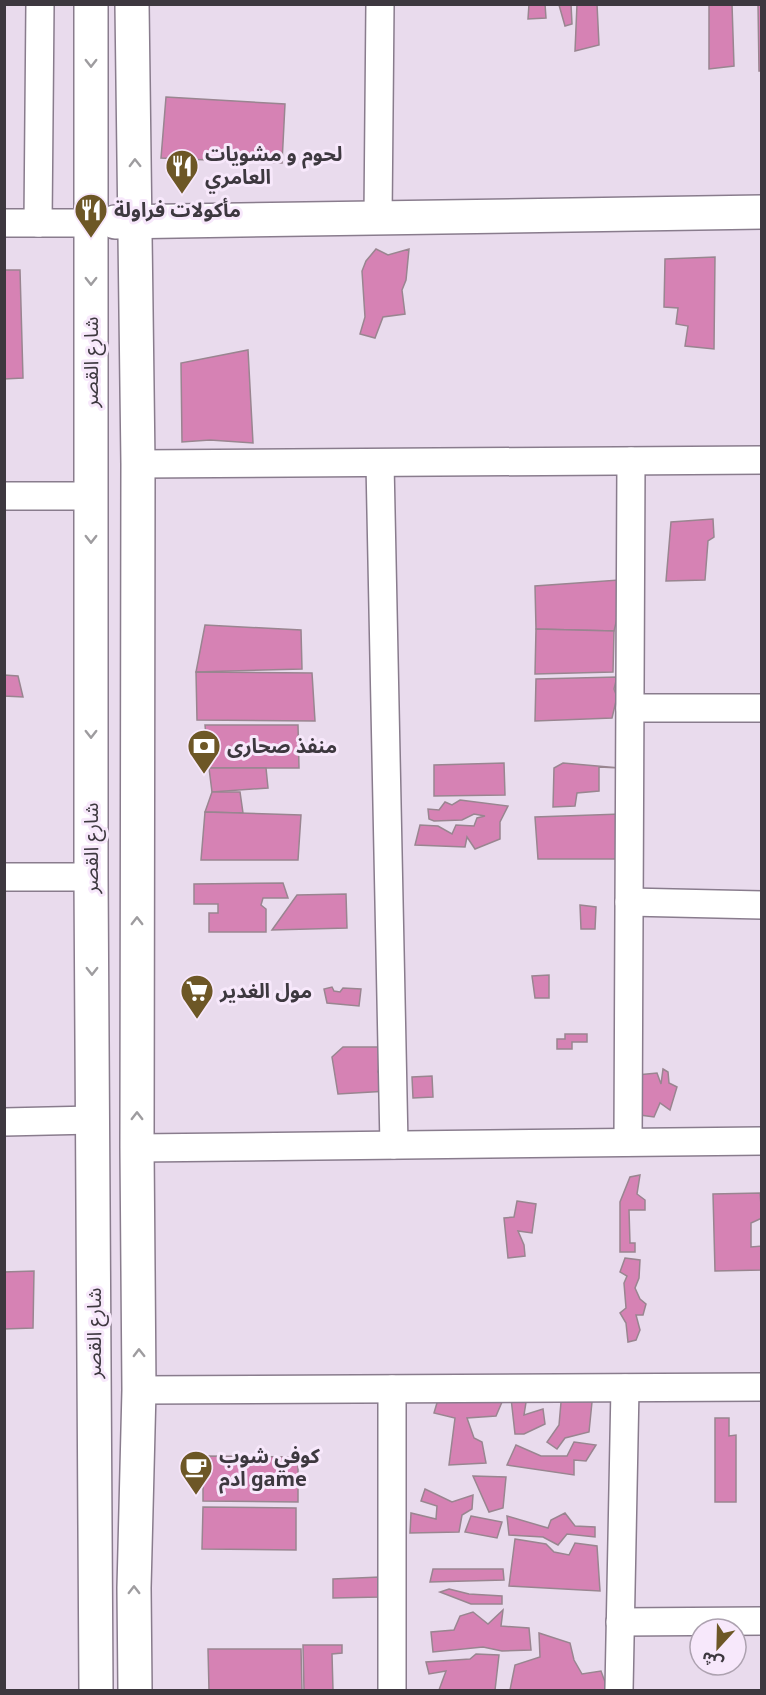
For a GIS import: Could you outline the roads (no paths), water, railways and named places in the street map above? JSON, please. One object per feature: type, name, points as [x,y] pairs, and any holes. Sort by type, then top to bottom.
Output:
[{"type":"street","points":[[38,223],[40,4]]},
{"type":"street","name":"شارع القصر","points":[[91,4],[91,877],[96,1690]]},
{"type":"street","points":[[132,4],[138,464],[139,1390],[135,1690]]},
{"type":"street","points":[[378,217],[380,4]]},
{"type":"street","points":[[4,223],[762,212]]},
{"type":"street","points":[[138,464],[762,460]]},
{"type":"street","points":[[628,1142],[631,461]]},
{"type":"street","points":[[380,463],[394,1145]]},
{"type":"street","points":[[4,496],[91,496]]},
{"type":"street","points":[[630,708],[762,708]]},
{"type":"street","points":[[4,876],[91,877]]},
{"type":"street","points":[[629,902],[762,905]]},
{"type":"street","points":[[4,1122],[93,1120]]},
{"type":"street","points":[[137,1148],[762,1141]]},
{"type":"street","points":[[139,1390],[762,1387]]},
{"type":"street","points":[[619,1690],[625,1388]]},
{"type":"street","points":[[392,1389],[392,1690]]},
{"type":"street","points":[[95,1521],[101,1527],[116,1531],[125,1528],[136,1519]]},
{"type":"street","points":[[620,1622],[762,1621]]},
{"type":"street","points":[[96,1648],[110,1635],[127,1637],[134,1643]]},
{"type":"place","name":"لحوم و مشويات العامري","points":[[182,195]]},
{"type":"place","name":"مأكولات فراولة","points":[[91,239]]},
{"type":"place","name":"منفذ صحارى","points":[[204,775]]},
{"type":"place","name":"مول الغدير","points":[[197,1020]]},
{"type":"place","name":"كوفي شوب ادم game","points":[[196,1496]]}]
